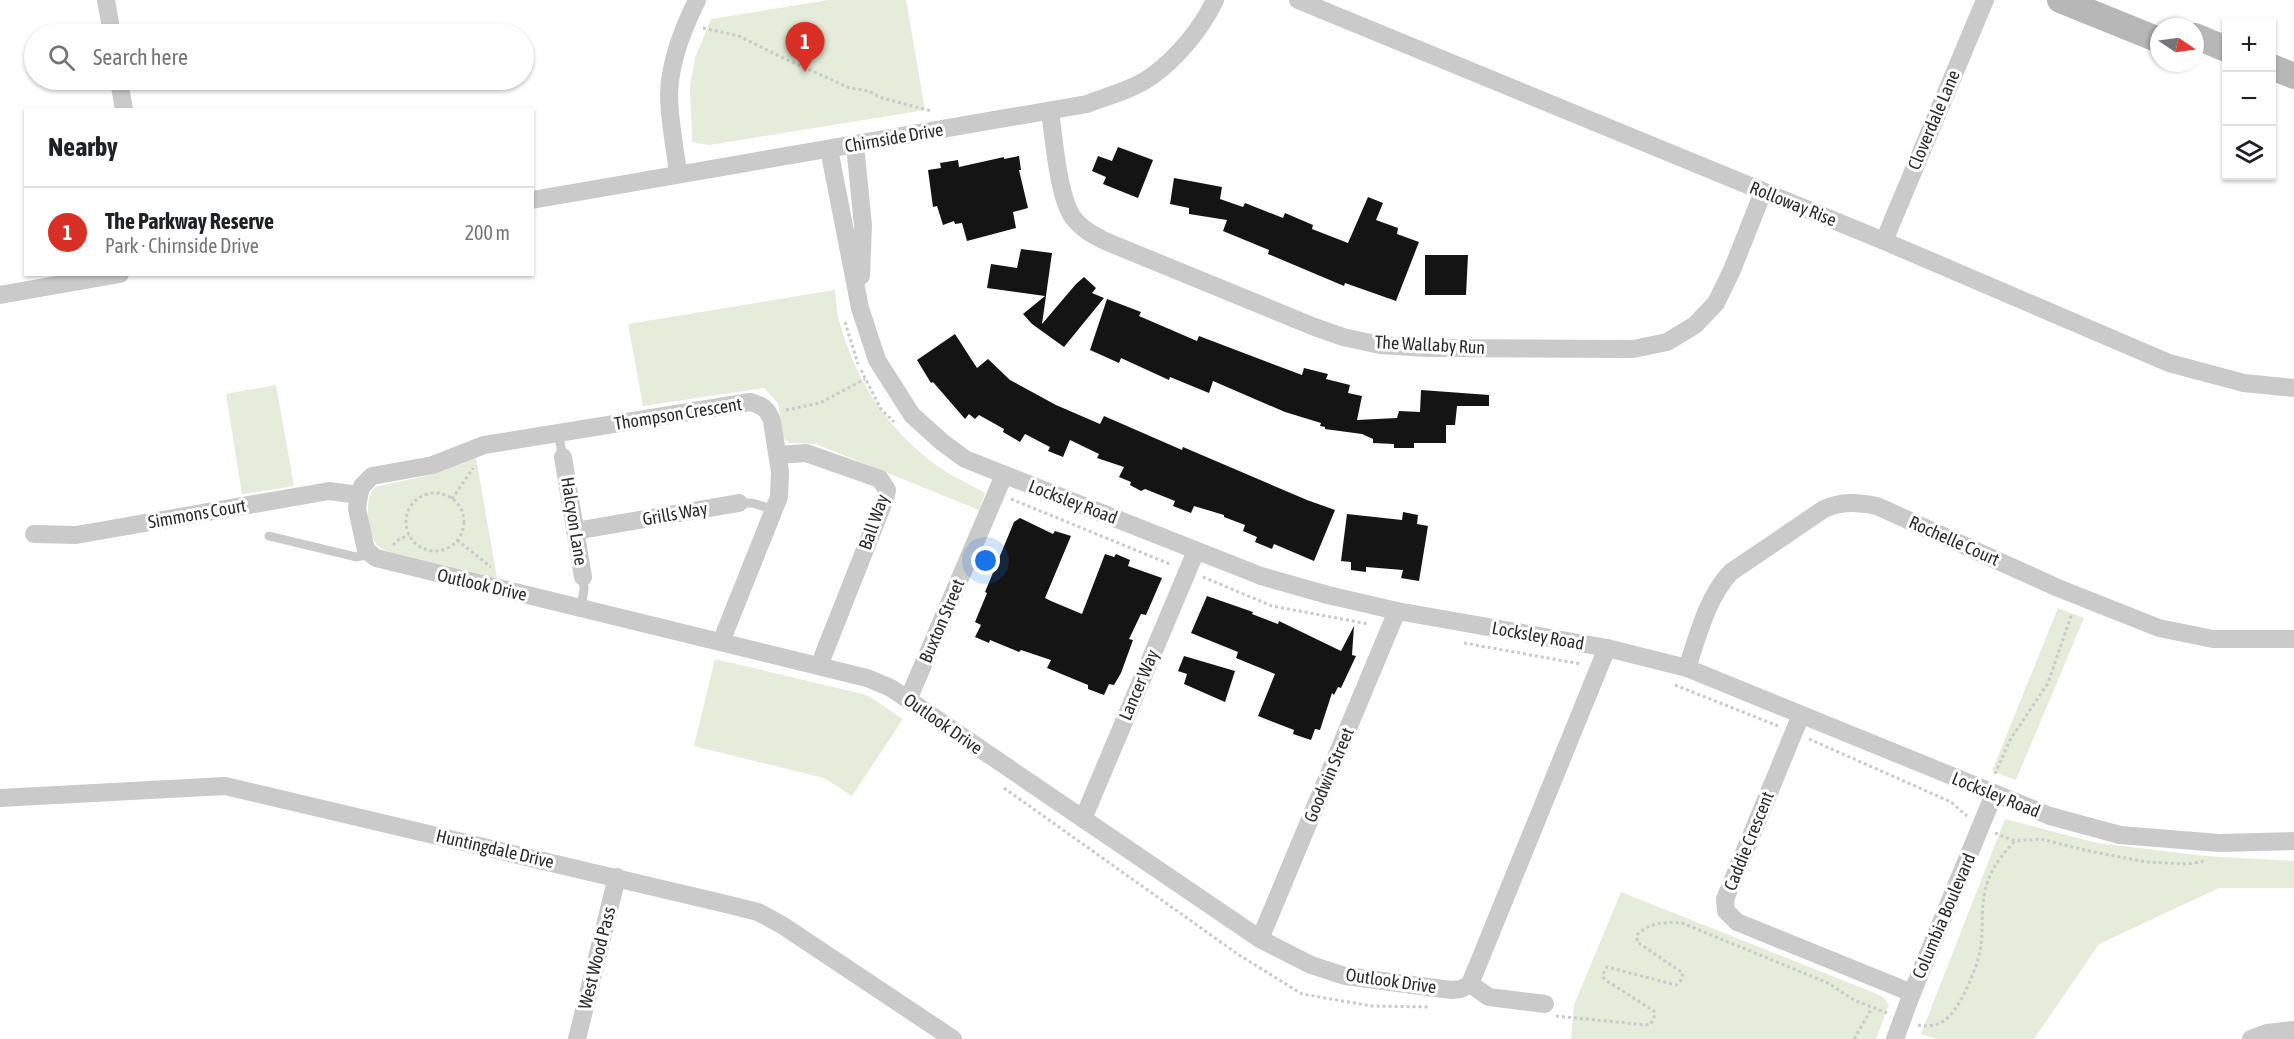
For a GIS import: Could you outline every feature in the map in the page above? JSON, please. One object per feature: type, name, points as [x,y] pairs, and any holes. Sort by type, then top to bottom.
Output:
[{"type":"main road","points":[[2060,0],[2150,36]]},
{"type":"main road","points":[[2107,0],[2151,18]]},
{"type":"main road","points":[[2204,40],[2222,47]]},
{"type":"main road","points":[[2204,58],[2222,65]]},
{"type":"main road","points":[[2276,69],[2294,76]]},
{"type":"main road","points":[[2276,88],[2294,95]]},
{"type":"street","points":[[106,0],[110,24]]},
{"type":"street","points":[[678,173],[669,92],[674,60],[686,23],[697,0]]},
{"type":"street","name":"Chirnside Drive","points":[[534,200],[1087,104],[1152,76],[1189,41],[1215,0]]},
{"type":"street","name":"Rolloway Rise","points":[[1298,0],[1884,241],[2169,363],[2244,383],[2294,388]]},
{"type":"street","name":"Cloverdale Lane","points":[[1884,241],[1985,0]]},
{"type":"street","points":[[121,90],[124,108]]},
{"type":"street","name":"The Wallaby Run","points":[[1050,111],[1063,193],[1072,216],[1086,231],[1105,241],[1312,326],[1342,337],[1380,345],[1426,348],[1633,349],[1667,342],[1695,325],[1716,303],[1732,270],[1763,192]]},
{"type":"street","name":"Locksley Road","points":[[852,312],[863,225],[855,145]]},
{"type":"street","name":"Locksley Road","points":[[829,149],[852,312],[877,360],[912,415],[965,459],[1261,576],[1397,611],[1607,648],[1687,668],[2050,816],[2120,834],[2219,843],[2294,841]]},
{"type":"street","points":[[0,295],[109,276]]},
{"type":"street","name":"Thompson Crescent","points":[[359,495],[362,486],[372,476],[433,465],[483,445],[750,402],[761,404],[769,413],[778,455],[781,485],[775,510],[722,642]]},
{"type":"street","name":"Ball Way","points":[[778,455],[806,453],[880,479],[887,489],[819,666]]},
{"type":"street","name":"Halcyon Lane","points":[[563,457],[583,577]]},
{"type":"street","name":"Buxton Street","points":[[908,700],[1004,476]]},
{"type":"street","name":"Simmons Court","points":[[34,534],[76,535],[329,491],[359,495]]},
{"type":"street","points":[[359,495],[357,508],[364,544],[370,554]]},
{"type":"street","name":"Rochelle Court","points":[[1687,668],[1708,610],[1720,584],[1731,572],[1824,509],[1847,502],[1877,506],[2058,588],[2159,628],[2213,639],[2294,639]]},
{"type":"street","name":"Grills Way","points":[[575,531],[740,503]]},
{"type":"street","name":"Lancer Way","points":[[1083,819],[1196,551]]},
{"type":"street","name":"Outlook Drive","points":[[370,554],[388,563],[867,678],[891,688],[1260,939],[1311,965],[1345,976],[1451,990],[1461,989],[1470,984]]},
{"type":"street","name":"Goodwin Street","points":[[1260,939],[1397,611]]},
{"type":"street","points":[[1545,1004],[1489,997],[1470,984],[1607,648]]},
{"type":"street","name":"Caddie Crescent","points":[[1801,715],[1731,883],[1725,899],[1726,911],[1737,922],[1912,993]]},
{"type":"street","name":"Huntingdale Drive","points":[[0,798],[225,786],[758,912],[783,925],[952,1039]]},
{"type":"street","name":"Columbia Boulevard","points":[[1895,1039],[1994,795]]},
{"type":"street","name":"West Wood Pass","points":[[577,1039],[616,878]]},
{"type":"street","points":[[2251,1039],[2267,1033],[2294,1030]]},
{"type":"lane","name":"Halcyon Lane","points":[[558,432],[563,457]]},
{"type":"lane","name":"Grills Way","points":[[740,503],[752,503],[775,510]]},
{"type":"lane","name":"Outlook Drive","points":[[269,536],[356,556],[370,554]]},
{"type":"lane","name":"Halcyon Lane","points":[[581,609],[583,577]]},
{"type":"path","points":[[686,23],[739,36],[850,88],[869,91],[931,111]]},
{"type":"path","points":[[852,312],[854,354],[881,409],[897,425]]},
{"type":"path","points":[[769,413],[820,403],[865,380]]},
{"type":"path","points":[[452,499],[476,465]]},
{"type":"path","points":[[996,492],[1272,606],[1390,629]]},
{"type":"path","points":[[444,494],[452,499],[463,514],[462,532],[457,540],[441,551],[432,551],[414,543],[406,526],[410,507],[424,495],[444,494]]},
{"type":"path","points":[[457,540],[494,570]]},
{"type":"path","points":[[1976,787],[1983,771],[1995,776],[2010,740],[2048,683],[2073,610]]},
{"type":"path","points":[[1460,642],[1599,668]]},
{"type":"path","points":[[1579,1018],[1651,1024],[1656,1015],[1654,1011],[1603,977],[1607,968],[1677,985],[1682,980],[1683,973],[1637,942],[1637,935],[1643,929],[1662,922],[1682,923],[1828,982],[1854,1000],[1922,1026],[1931,1026],[1946,1020],[1962,998],[1980,954],[1982,903],[1987,884],[1998,860],[2015,841],[1981,828],[1951,802],[1794,733],[1672,683]]},
{"type":"path","points":[[1854,1039],[1872,1008]]},
{"type":"green space","points":[[829,0],[906,0],[925,110],[709,145],[692,142],[690,86],[695,58],[711,19]]},
{"type":"green space","points":[[835,290],[839,318],[848,349],[857,370],[881,410],[911,445],[929,460],[985,493],[979,510],[816,444],[790,443],[784,439],[778,403],[764,388],[643,406],[628,324]]},
{"type":"green space","points":[[276,385],[294,486],[242,494],[226,394]]},
{"type":"green space","points":[[476,458],[497,578],[386,551],[378,546],[372,536],[368,513],[369,498],[375,487],[439,473]]},
{"type":"green space","points":[[2058,608],[2084,618],[2016,780],[1992,771]]},
{"type":"green space","points":[[715,659],[867,695],[903,719],[852,796],[824,778],[694,746]]},
{"type":"green space","points":[[2005,819],[2097,843],[2205,856],[2294,861],[2294,888],[2219,888],[2099,944],[2034,1039],[1937,1039],[1921,1034]]},
{"type":"green space","points":[[1621,892],[1882,996],[1889,1005],[1876,1039],[1571,1039],[1574,1005]]},
{"type":"building","points":[[1118,147],[1153,160],[1138,198],[1103,184],[1106,177],[1092,171],[1098,156],[1112,161]]},
{"type":"building","points":[[1019,156],[1021,170],[1019,170],[1028,208],[1013,212],[1016,228],[967,241],[962,223],[955,224],[954,221],[943,225],[937,206],[933,207],[928,170],[941,168],[940,163],[958,160],[959,167]]},
{"type":"building","points":[[1174,178],[1222,187],[1220,199],[1243,207],[1245,203],[1283,218],[1285,213],[1313,225],[1312,229],[1348,243],[1368,197],[1383,203],[1376,220],[1398,228],[1397,234],[1419,242],[1396,301],[1345,283],[1344,286],[1268,254],[1269,250],[1223,231],[1227,220],[1189,214],[1189,208],[1170,204]]},
{"type":"building","points":[[1021,249],[1052,253],[1042,324],[1084,277],[1096,288],[1092,293],[1104,298],[1064,347],[1032,324],[1023,314],[1045,296],[987,288],[991,264],[1017,268]]},
{"type":"building","points":[[1425,255],[1468,255],[1466,295],[1425,295]]},
{"type":"building","points":[[1107,299],[1141,312],[1139,316],[1197,341],[1199,336],[1302,375],[1304,368],[1328,374],[1326,379],[1350,385],[1348,393],[1362,396],[1357,420],[1397,418],[1399,411],[1420,412],[1421,390],[1489,395],[1489,406],[1457,406],[1455,425],[1446,425],[1446,443],[1414,443],[1414,448],[1394,448],[1394,444],[1373,443],[1373,439],[1362,434],[1325,429],[1320,426],[1321,423],[1285,412],[1213,381],[1209,393],[1170,377],[1169,380],[1121,358],[1119,363],[1090,350]]},
{"type":"building","points":[[955,334],[977,368],[988,359],[1010,380],[1056,405],[1100,424],[1104,416],[1182,450],[1183,447],[1335,510],[1314,561],[1274,544],[1272,549],[1255,542],[1257,537],[1243,531],[1245,525],[1224,517],[1224,515],[1194,506],[1191,513],[1173,506],[1175,501],[1145,489],[1141,491],[1130,485],[1131,482],[1119,477],[1124,467],[1097,458],[1099,454],[1070,440],[1063,457],[1048,451],[1050,447],[1025,434],[1020,442],[1003,432],[1004,429],[979,415],[975,419],[969,414],[965,419],[933,382],[931,383],[917,360]]},
{"type":"building","points":[[1403,512],[1418,515],[1417,524],[1428,526],[1419,581],[1401,578],[1403,570],[1366,567],[1366,572],[1351,570],[1351,562],[1341,561],[1347,514],[1402,520]]},
{"type":"building","points":[[1020,518],[1053,534],[1055,531],[1071,536],[1045,598],[1051,601],[1082,614],[1105,554],[1114,557],[1116,554],[1130,560],[1128,566],[1162,578],[1146,615],[1141,614],[1129,639],[1133,640],[1121,673],[1114,685],[1109,684],[1104,695],[1088,689],[1088,685],[1047,668],[1051,660],[975,637],[981,625],[975,622],[987,593],[985,592],[1014,522]]},
{"type":"building","points":[[1207,596],[1253,612],[1252,614],[1278,624],[1279,621],[1341,651],[1354,626],[1352,655],[1356,656],[1341,688],[1338,687],[1334,695],[1332,693],[1320,730],[1315,729],[1311,740],[1293,734],[1294,730],[1258,716],[1275,674],[1236,658],[1238,652],[1191,633]]},
{"type":"building","points":[[1184,656],[1235,671],[1225,702],[1184,684],[1187,674],[1178,671]]},
{"type":"place","name":"The Parkway Reserve","points":[[805,72]]}]
